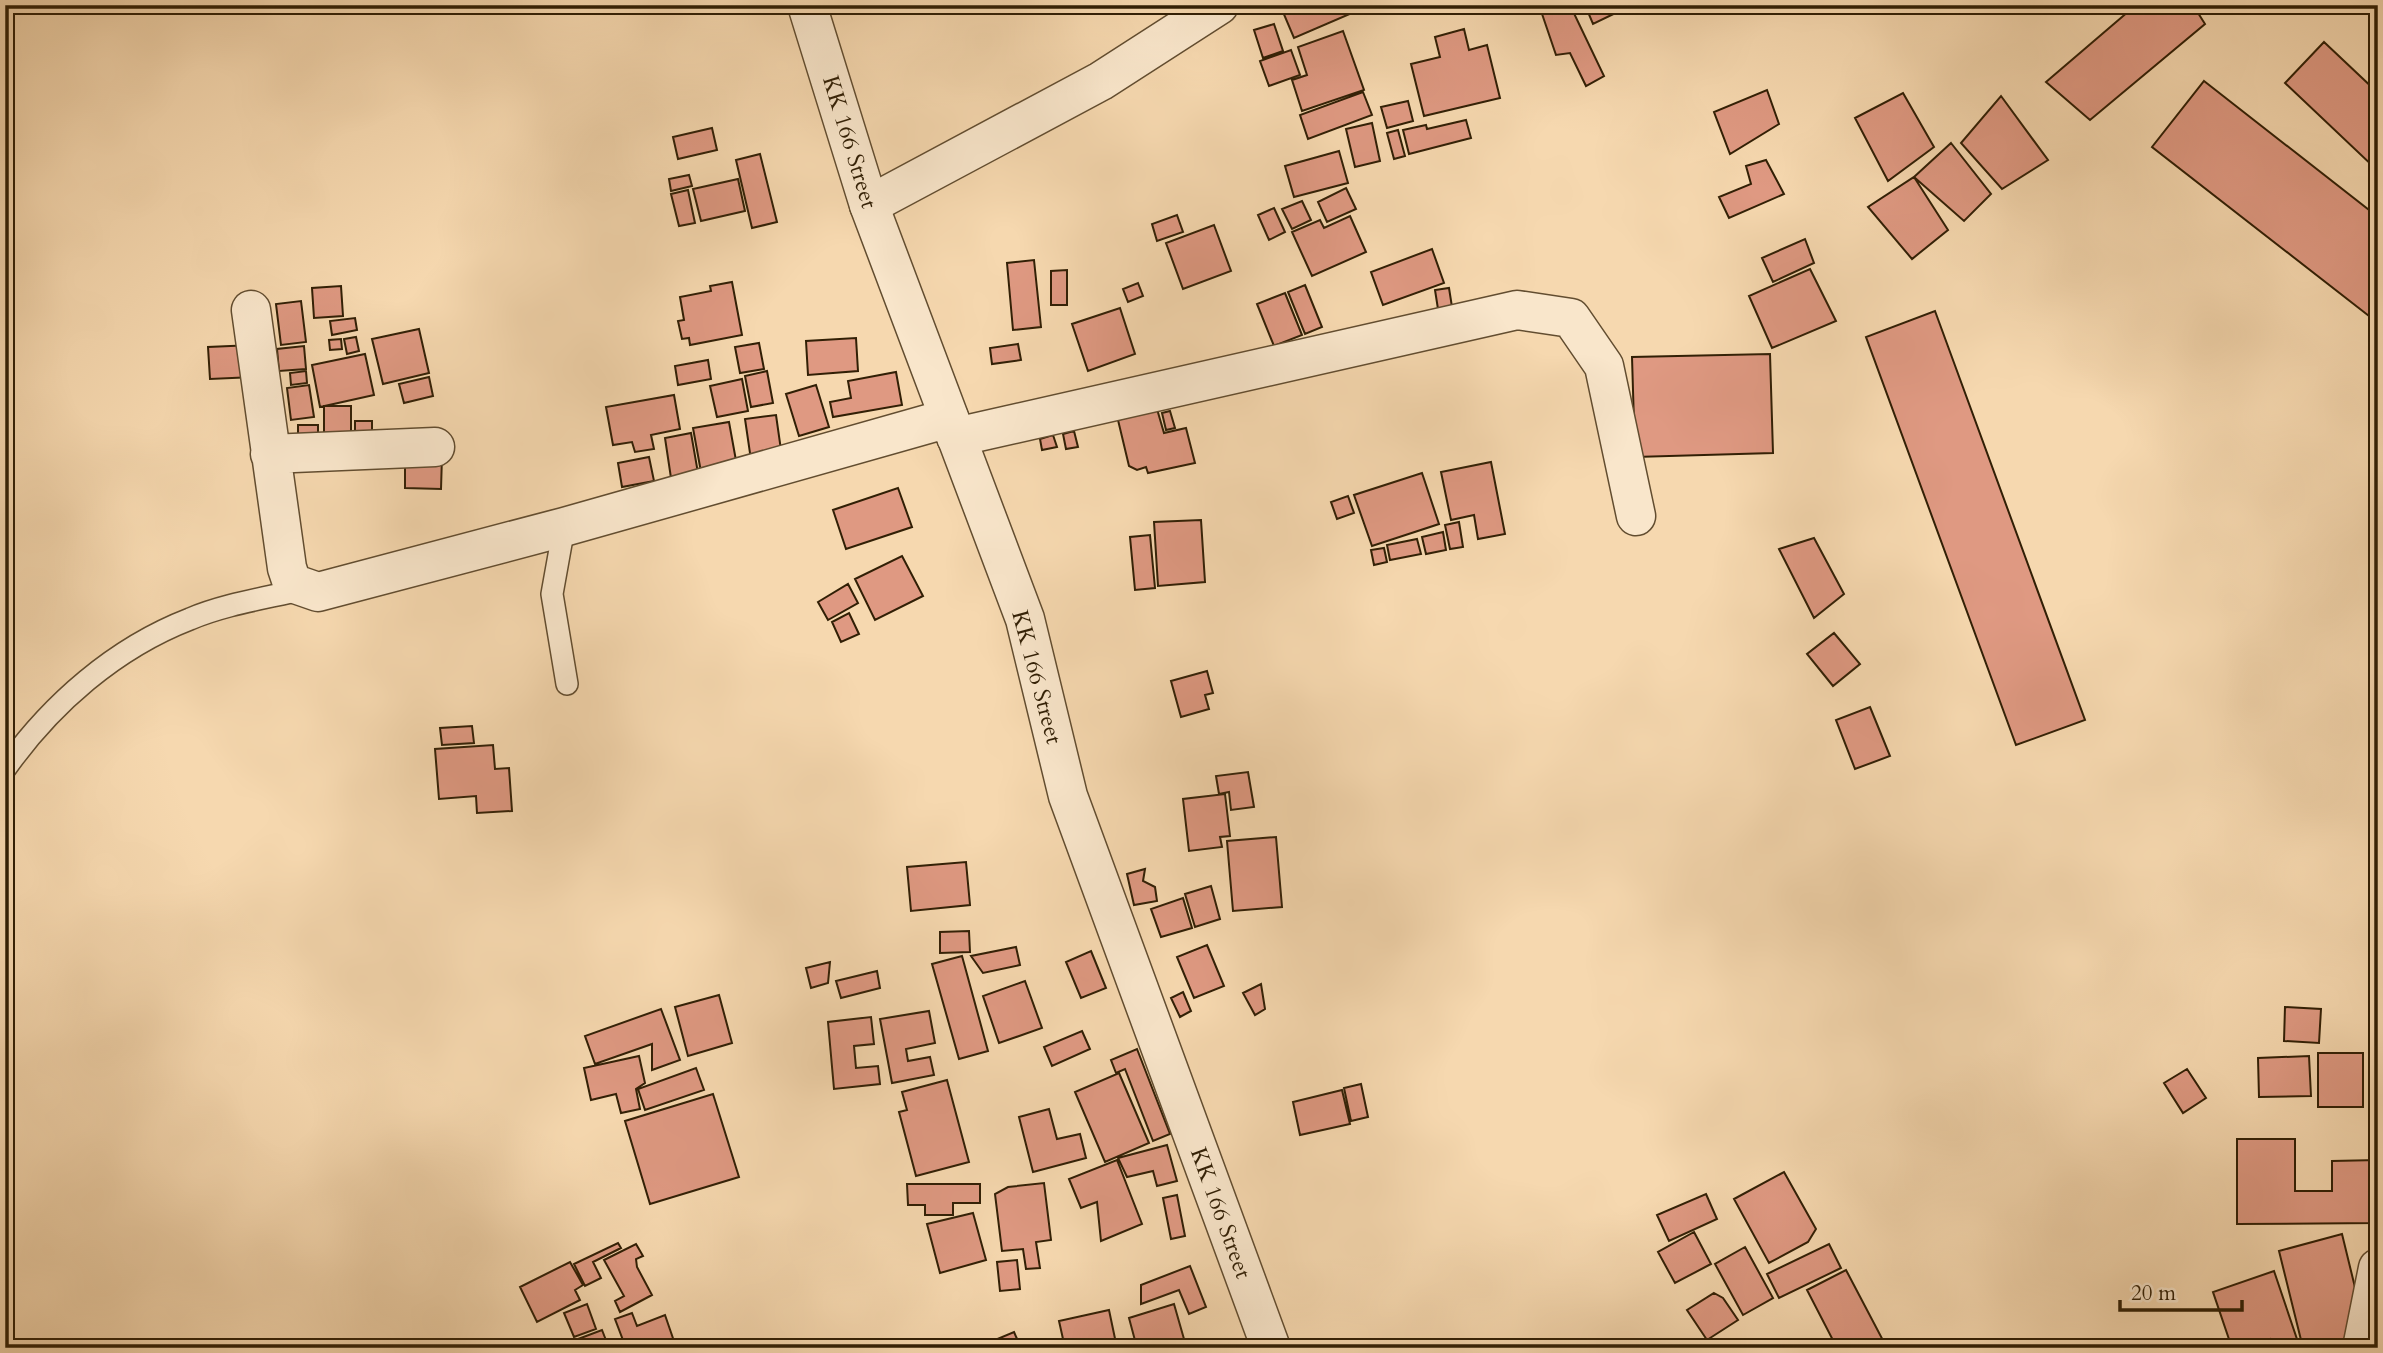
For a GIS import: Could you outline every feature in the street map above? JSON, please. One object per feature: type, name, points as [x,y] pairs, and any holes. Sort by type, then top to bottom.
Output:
[{"type":"street","name":"KK 166 Street","points":[[807,5],[869,205],[1025,619],[1068,796],[1270,1348]]},
{"type":"street","points":[[869,205],[1101,82],[1219,5]]},
{"type":"street","points":[[251,310],[287,568],[292,583],[318,592],[338,589],[564,527],[953,427],[1517,310],[1571,317],[1604,366],[1636,516]]},
{"type":"street","points":[[270,454],[435,447]]},
{"type":"street","points":[[2362,1348],[2378,1268]]},
{"type":"lane","points":[[564,527],[552,594],[567,684]]},
{"type":"lane","points":[[5,769],[58,704],[124,652],[190,618],[304,589]]},
{"type":"building","points":[[1280,5],[1348,5],[1352,13],[1294,38]]},
{"type":"building","points":[[1539,5],[1570,5],[1604,76],[1586,86],[1570,53],[1556,55]]},
{"type":"building","points":[[1585,5],[1628,5],[1628,7],[1593,24]]},
{"type":"building","points":[[2136,5],[2193,5],[2205,24],[2090,120],[2046,82]]},
{"type":"building","points":[[1274,24],[1283,51],[1263,58],[1254,30]]},
{"type":"building","points":[[1464,29],[1469,50],[1487,45],[1500,98],[1424,116],[1411,64],[1440,57],[1435,37]]},
{"type":"building","points":[[1343,31],[1364,90],[1302,111],[1292,80],[1307,75],[1298,47]]},
{"type":"building","points":[[2324,42],[2378,93],[2378,171],[2285,83]]},
{"type":"building","points":[[1291,50],[1300,75],[1269,86],[1260,61]]},
{"type":"building","points":[[2204,81],[2378,217],[2378,323],[2152,147]]},
{"type":"building","points":[[1767,90],[1779,124],[1730,154],[1714,112]]},
{"type":"building","points":[[1363,92],[1372,115],[1308,139],[1300,115]]},
{"type":"building","points":[[1903,93],[1934,147],[1888,181],[1855,118]]},
{"type":"building","points":[[2001,96],[2048,160],[2002,189],[1961,143]]},
{"type":"building","points":[[1408,101],[1413,121],[1387,128],[1381,107]]},
{"type":"building","points":[[1466,120],[1471,138],[1409,154],[1403,130],[1426,125],[1427,129]]},
{"type":"building","points":[[1372,123],[1380,161],[1355,167],[1346,129]]},
{"type":"building","points":[[712,128],[717,150],[678,159],[673,137]]},
{"type":"building","points":[[1398,130],[1405,156],[1394,159],[1387,133]]},
{"type":"building","points":[[1951,143],[1991,194],[1964,221],[1914,177]]},
{"type":"building","points":[[1339,151],[1348,183],[1294,197],[1285,166]]},
{"type":"building","points":[[760,154],[777,222],[752,228],[736,160]]},
{"type":"building","points":[[1766,160],[1784,194],[1729,218],[1719,197],[1751,184],[1746,166]]},
{"type":"building","points":[[689,175],[692,186],[671,191],[669,179]]},
{"type":"building","points":[[1914,177],[1948,230],[1912,259],[1868,207]]},
{"type":"building","points":[[738,179],[745,211],[701,221],[693,189]]},
{"type":"building","points":[[1346,188],[1356,209],[1327,222],[1318,202]]},
{"type":"building","points":[[688,190],[695,223],[679,226],[671,194]]},
{"type":"building","points":[[1302,201],[1311,220],[1292,229],[1282,209]]},
{"type":"building","points":[[1274,208],[1285,232],[1269,240],[1258,215]]},
{"type":"building","points":[[1177,215],[1183,232],[1157,241],[1152,224]]},
{"type":"building","points":[[1350,216],[1366,252],[1312,276],[1292,232],[1320,220],[1324,228]]},
{"type":"building","points":[[1214,225],[1231,271],[1183,289],[1166,243]]},
{"type":"building","points":[[1805,239],[1814,263],[1773,282],[1762,258]]},
{"type":"building","points":[[1432,249],[1444,283],[1383,305],[1371,272]]},
{"type":"building","points":[[1034,260],[1041,327],[1013,330],[1007,263]]},
{"type":"building","points":[[1810,269],[1836,321],[1772,348],[1749,296]]},
{"type":"building","points":[[1067,270],[1067,305],[1051,305],[1051,271]]},
{"type":"building","points":[[732,282],[742,335],[690,345],[689,338],[682,339],[678,321],[684,320],[680,297],[711,291],[710,286]]},
{"type":"building","points":[[1138,283],[1143,296],[1128,302],[1123,289]]},
{"type":"building","points":[[1305,285],[1322,327],[1305,334],[1288,292]]},
{"type":"building","points":[[341,286],[343,316],[314,318],[312,288]]},
{"type":"building","points":[[1449,288],[1452,307],[1438,309],[1435,290]]},
{"type":"building","points":[[1285,293],[1302,335],[1274,346],[1257,304]]},
{"type":"building","points":[[301,301],[306,342],[281,345],[276,304]]},
{"type":"building","points":[[1120,308],[1135,354],[1088,371],[1072,324]]},
{"type":"building","points":[[1935,311],[2085,720],[2016,745],[1866,337]]},
{"type":"building","points":[[355,318],[357,330],[332,335],[330,321]]},
{"type":"building","points":[[419,329],[429,373],[383,384],[372,339]]},
{"type":"building","points":[[356,337],[359,351],[347,354],[344,339]]},
{"type":"building","points":[[856,338],[858,371],[808,375],[806,341]]},
{"type":"building","points":[[341,339],[342,349],[330,350],[329,340]]},
{"type":"building","points":[[759,343],[764,369],[740,373],[735,347]]},
{"type":"building","points":[[1018,344],[1021,360],[992,364],[990,348]]},
{"type":"building","points":[[253,345],[254,377],[210,379],[208,347]]},
{"type":"building","points":[[304,346],[306,369],[279,371],[277,349]]},
{"type":"building","points":[[365,354],[374,395],[320,407],[312,365]]},
{"type":"building","points":[[1770,354],[1773,453],[1635,457],[1632,357]]},
{"type":"building","points":[[708,360],[711,379],[678,385],[675,366]]},
{"type":"building","points":[[306,371],[307,383],[291,385],[290,373]]},
{"type":"building","points":[[767,371],[773,403],[751,407],[745,376]]},
{"type":"building","points":[[896,372],[902,405],[833,417],[830,402],[851,398],[848,381]]},
{"type":"building","points":[[429,377],[433,396],[404,403],[399,384]]},
{"type":"building","points":[[742,379],[748,411],[717,417],[710,386]]},
{"type":"building","points":[[309,385],[314,417],[291,420],[287,388]]},
{"type":"building","points":[[816,385],[829,427],[799,436],[786,394]]},
{"type":"building","points":[[674,395],[680,429],[651,435],[654,449],[635,452],[632,442],[613,445],[606,407]]},
{"type":"building","points":[[324,406],[351,406],[351,439],[324,439]]},
{"type":"building","points":[[1157,409],[1164,433],[1186,428],[1195,463],[1148,473],[1146,467],[1137,470],[1129,466],[1118,420]]},
{"type":"building","points":[[1170,411],[1175,428],[1166,430],[1162,413]]},
{"type":"building","points":[[776,415],[782,457],[751,460],[745,419]]},
{"type":"building","points":[[355,421],[372,421],[372,437],[355,437]]},
{"type":"building","points":[[729,422],[737,466],[701,472],[693,428]]},
{"type":"building","points":[[298,425],[318,425],[318,441],[298,441]]},
{"type":"building","points":[[1074,431],[1078,447],[1066,449],[1063,434]]},
{"type":"building","points":[[691,433],[698,473],[671,478],[665,438]]},
{"type":"building","points":[[1053,435],[1057,447],[1042,450],[1040,439]]},
{"type":"building","points":[[405,456],[442,456],[441,489],[405,488]]},
{"type":"building","points":[[649,457],[654,481],[622,487],[618,463]]},
{"type":"building","points":[[1491,462],[1505,534],[1478,539],[1474,515],[1451,520],[1441,472]]},
{"type":"building","points":[[1422,473],[1439,524],[1372,546],[1354,495]]},
{"type":"building","points":[[898,488],[912,527],[846,549],[833,510]]},
{"type":"building","points":[[1348,496],[1354,513],[1337,519],[1331,502]]},
{"type":"building","points":[[1201,520],[1205,582],[1158,586],[1154,522]]},
{"type":"building","points":[[1459,522],[1463,547],[1450,549],[1445,525]]},
{"type":"building","points":[[1443,532],[1446,550],[1426,554],[1422,537]]},
{"type":"building","points":[[1150,535],[1155,588],[1135,590],[1130,537]]},
{"type":"building","points":[[1814,538],[1844,594],[1814,618],[1779,549]]},
{"type":"building","points":[[1417,539],[1421,554],[1390,560],[1387,545]]},
{"type":"building","points":[[1384,548],[1387,562],[1374,565],[1371,550]]},
{"type":"building","points":[[902,556],[923,596],[875,620],[855,579]]},
{"type":"building","points":[[848,584],[858,603],[828,620],[818,602]]},
{"type":"building","points":[[849,613],[859,634],[841,642],[832,622]]},
{"type":"building","points":[[1834,633],[1860,664],[1833,686],[1807,654]]},
{"type":"building","points":[[1207,671],[1213,693],[1205,695],[1209,709],[1181,717],[1171,681]]},
{"type":"building","points":[[1870,707],[1890,756],[1855,769],[1836,720]]},
{"type":"building","points":[[472,726],[474,743],[442,745],[440,728]]},
{"type":"building","points":[[493,745],[495,769],[509,768],[512,811],[477,813],[476,796],[439,799],[435,749]]},
{"type":"building","points":[[1248,772],[1254,807],[1231,810],[1229,792],[1219,794],[1216,776]]},
{"type":"building","points":[[1225,794],[1230,836],[1220,837],[1222,847],[1189,851],[1183,799]]},
{"type":"building","points":[[1276,837],[1282,907],[1233,911],[1227,841]]},
{"type":"building","points":[[966,862],[970,905],[911,911],[907,867]]},
{"type":"building","points":[[1145,869],[1143,881],[1155,887],[1157,901],[1134,905],[1127,874]]},
{"type":"building","points":[[1211,886],[1220,919],[1195,927],[1185,894]]},
{"type":"building","points":[[1183,898],[1192,928],[1161,937],[1151,909]]},
{"type":"building","points":[[969,931],[970,952],[940,953],[940,932]]},
{"type":"building","points":[[1207,945],[1224,986],[1194,998],[1177,957]]},
{"type":"building","points":[[1016,947],[1020,965],[983,973],[971,956]]},
{"type":"building","points":[[1091,951],[1106,988],[1081,998],[1066,962]]},
{"type":"building","points":[[962,956],[988,1051],[959,1059],[932,964]]},
{"type":"building","points":[[830,962],[828,983],[811,988],[806,968]]},
{"type":"building","points":[[877,971],[880,988],[841,998],[836,981]]},
{"type":"building","points":[[1025,981],[1042,1028],[999,1043],[983,996]]},
{"type":"building","points":[[1261,984],[1265,1009],[1255,1015],[1243,993]]},
{"type":"building","points":[[1183,992],[1191,1011],[1180,1017],[1171,998]]},
{"type":"building","points":[[719,995],[732,1043],[688,1056],[675,1007]]},
{"type":"building","points":[[2285,1007],[2321,1009],[2319,1043],[2284,1041]]},
{"type":"building","points":[[661,1009],[680,1060],[652,1070],[652,1044],[595,1064],[585,1036]]},
{"type":"building","points":[[929,1011],[935,1043],[906,1049],[908,1061],[930,1057],[934,1075],[892,1083],[880,1019]]},
{"type":"building","points":[[871,1017],[874,1044],[854,1046],[856,1068],[878,1066],[880,1084],[834,1089],[828,1022]]},
{"type":"building","points":[[1082,1031],[1090,1049],[1052,1066],[1044,1047]]},
{"type":"building","points":[[1137,1049],[1170,1134],[1153,1141],[1125,1069],[1116,1073],[1111,1060]]},
{"type":"building","points":[[2318,1053],[2363,1053],[2363,1107],[2318,1107]]},
{"type":"building","points":[[639,1056],[645,1083],[636,1089],[640,1109],[621,1113],[616,1094],[591,1100],[584,1068]]},
{"type":"building","points":[[2309,1056],[2311,1096],[2259,1097],[2258,1058]]},
{"type":"building","points":[[696,1068],[704,1090],[645,1110],[638,1089]]},
{"type":"building","points":[[2187,1069],[2206,1098],[2183,1113],[2164,1083]]},
{"type":"building","points":[[1119,1073],[1149,1143],[1105,1162],[1075,1092]]},
{"type":"building","points":[[947,1080],[969,1162],[916,1176],[899,1112],[907,1110],[902,1092]]},
{"type":"building","points":[[1361,1084],[1368,1117],[1351,1121],[1344,1088]]},
{"type":"building","points":[[1342,1090],[1350,1124],[1300,1135],[1293,1102]]},
{"type":"building","points":[[713,1094],[739,1177],[650,1204],[625,1121]]},
{"type":"building","points":[[1049,1109],[1057,1139],[1080,1134],[1086,1158],[1033,1172],[1019,1117]]},
{"type":"building","points":[[2237,1139],[2295,1139],[2295,1191],[2332,1191],[2332,1161],[2378,1160],[2378,1223],[2237,1224]]},
{"type":"building","points":[[1167,1145],[1177,1181],[1157,1186],[1153,1171],[1127,1177],[1118,1158]]},
{"type":"building","points":[[1117,1160],[1142,1224],[1101,1241],[1097,1202],[1081,1208],[1069,1179]]},
{"type":"building","points":[[1784,1172],[1816,1229],[1808,1242],[1769,1263],[1734,1199]]},
{"type":"building","points":[[1044,1183],[1051,1240],[1036,1242],[1040,1268],[1026,1269],[1023,1249],[1002,1251],[995,1194],[1008,1187]]},
{"type":"building","points":[[907,1184],[980,1184],[980,1203],[953,1203],[953,1215],[925,1215],[925,1205],[908,1205]]},
{"type":"building","points":[[1706,1194],[1717,1219],[1669,1241],[1657,1215]]},
{"type":"building","points":[[1177,1195],[1185,1236],[1171,1239],[1163,1198]]},
{"type":"building","points":[[973,1213],[986,1260],[940,1273],[927,1224]]},
{"type":"building","points":[[1694,1232],[1711,1264],[1675,1283],[1658,1252]]},
{"type":"building","points":[[2342,1234],[2361,1312],[2363,1348],[2303,1348],[2279,1251]]},
{"type":"building","points":[[618,1243],[621,1248],[593,1262],[601,1278],[585,1286],[574,1264]]},
{"type":"building","points":[[636,1244],[643,1256],[636,1259],[637,1267],[652,1295],[620,1312],[615,1301],[624,1296],[604,1260]]},
{"type":"building","points":[[1829,1244],[1841,1268],[1779,1298],[1767,1274]]},
{"type":"building","points":[[1745,1247],[1773,1298],[1743,1315],[1715,1264]]},
{"type":"building","points":[[1017,1260],[1020,1289],[1000,1291],[997,1262]]},
{"type":"building","points":[[570,1262],[583,1285],[575,1290],[580,1300],[537,1322],[520,1287]]},
{"type":"building","points":[[1190,1266],[1206,1307],[1189,1314],[1179,1290],[1141,1304],[1141,1285]]},
{"type":"building","points":[[1846,1270],[1887,1348],[1837,1348],[1807,1290]]},
{"type":"building","points":[[2274,1271],[2300,1348],[2273,1348],[2270,1339],[2244,1348],[2232,1348],[2213,1292]]},
{"type":"building","points":[[1714,1293],[1723,1298],[1738,1320],[1707,1340],[1687,1310]]},
{"type":"building","points":[[587,1304],[596,1329],[574,1337],[564,1313]]},
{"type":"building","points":[[1174,1304],[1186,1346],[1137,1348],[1129,1318]]},
{"type":"building","points":[[1109,1310],[1117,1348],[1065,1348],[1059,1321]]},
{"type":"building","points":[[632,1313],[637,1326],[665,1315],[676,1347],[626,1348],[615,1319]]},
{"type":"building","points":[[602,1330],[609,1348],[554,1348]]},
{"type":"building","points":[[1014,1332],[1021,1348],[976,1348]]}]
